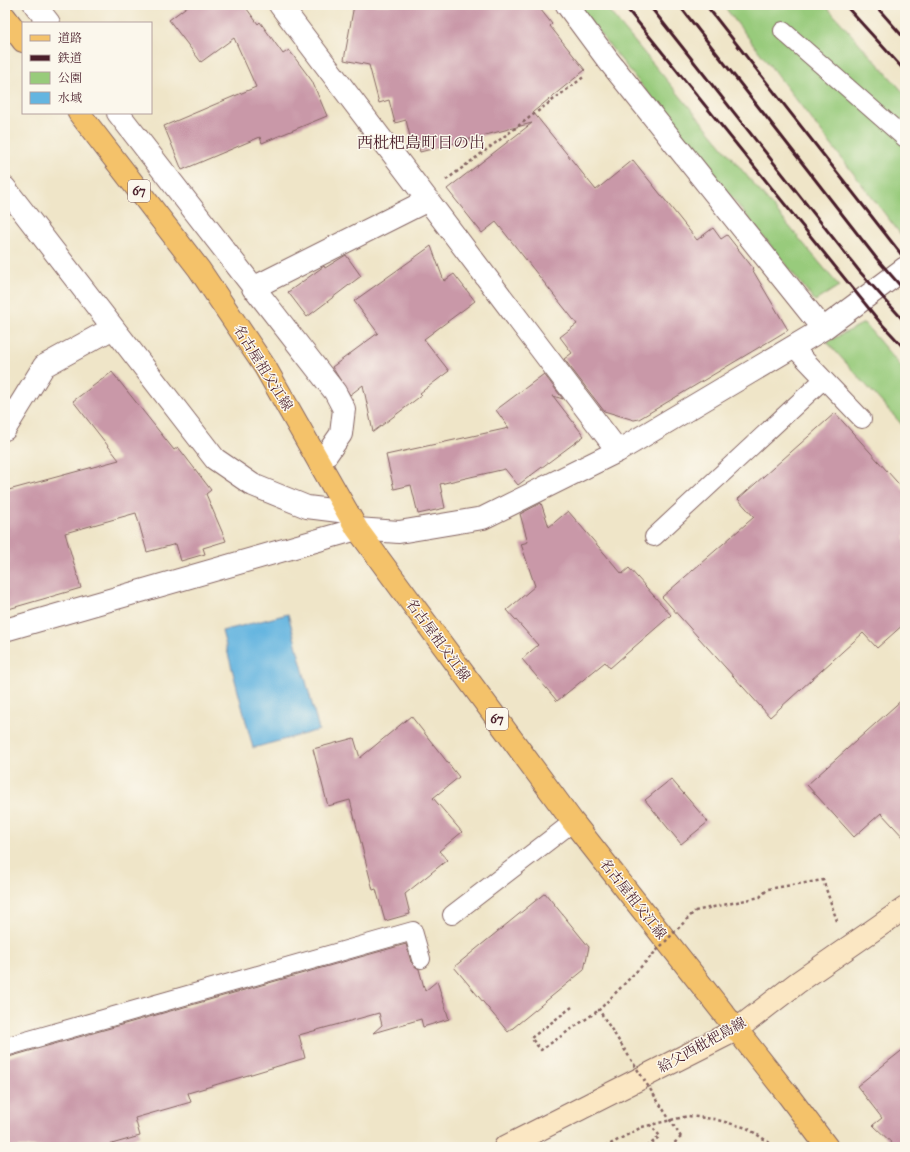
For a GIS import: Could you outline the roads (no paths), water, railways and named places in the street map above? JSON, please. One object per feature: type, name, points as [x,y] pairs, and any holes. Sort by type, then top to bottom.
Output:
[{"type":"main road","points":[[5,17],[22,40]]},
{"type":"main road","name":"名古屋祖父江線","points":[[80,114],[199,269],[265,367],[352,521],[573,822],[827,1147]]},
{"type":"main road","name":"給父西枇杷島線","points":[[505,1147],[736,1030],[797,983],[905,908]]},
{"type":"street","points":[[35,5],[48,22]]},
{"type":"street","points":[[280,5],[618,451]]},
{"type":"street","points":[[567,5],[607,59],[823,329]]},
{"type":"street","points":[[119,114],[253,288],[336,392],[344,408],[341,434],[320,464]]},
{"type":"street","points":[[5,188],[215,459],[253,485],[307,507],[352,521],[400,532],[483,518],[618,451],[823,329],[905,268]]},
{"type":"street","points":[[253,288],[426,198]]},
{"type":"street","points":[[5,429],[44,366],[113,328]]},
{"type":"street","points":[[5,630],[352,521]]},
{"type":"lane","points":[[783,31],[905,138]]},
{"type":"lane","points":[[793,347],[862,419]]},
{"type":"lane","points":[[654,537],[824,379]]},
{"type":"lane","points":[[452,915],[573,822]]},
{"type":"lane","points":[[5,1046],[413,931],[421,959]]},
{"type":"water","points":[[288,614],[319,730],[253,748],[222,631]]},
{"type":"railway","points":[[624,5],[879,321],[905,349]]},
{"type":"railway","points":[[649,5],[860,272],[905,322]]},
{"type":"railway","points":[[679,5],[877,259],[905,291]]},
{"type":"railway","points":[[706,5],[905,259]]},
{"type":"railway","points":[[845,5],[905,71]]},
{"type":"railway","points":[[875,5],[905,39]]},
{"type":"district","name":"西枇杷島町日の出","points":[[421,142]]}]
